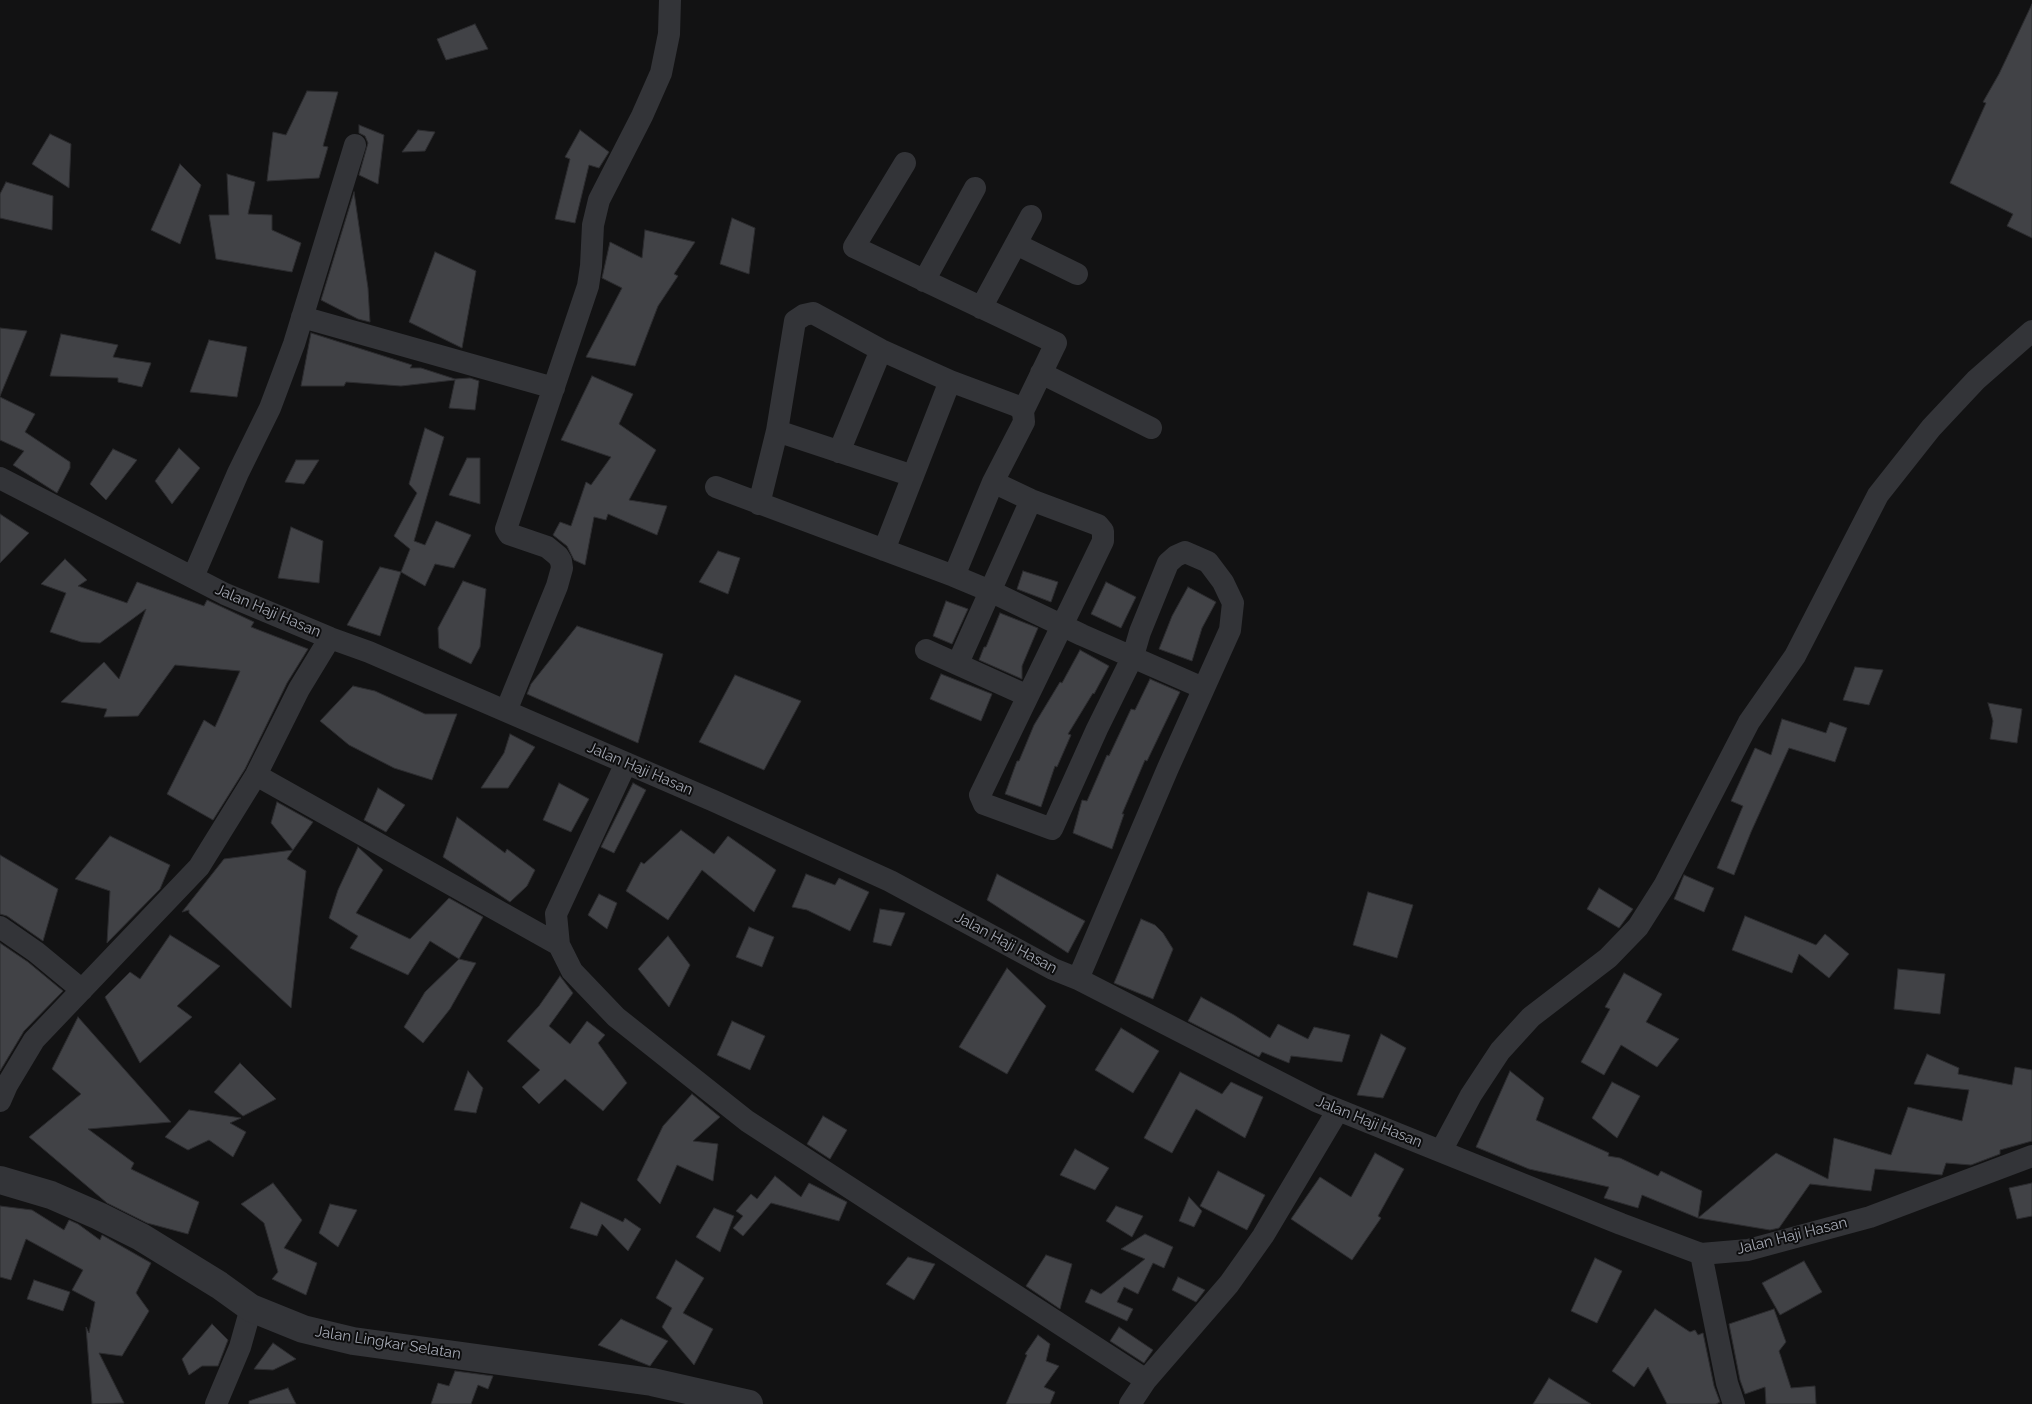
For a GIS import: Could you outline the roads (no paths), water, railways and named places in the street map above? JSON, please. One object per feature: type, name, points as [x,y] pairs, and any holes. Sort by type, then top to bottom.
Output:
[{"type":"street","points":[[506,711],[557,586],[562,568],[558,556],[547,547],[509,534],[506,529],[588,286],[591,266],[592,225],[599,200],[642,116],[661,73],[668,34],[670,0]]},
{"type":"street","points":[[193,577],[238,473],[270,408],[302,316],[355,145]]},
{"type":"street","points":[[906,163],[854,247],[1056,343],[1023,411],[1024,422],[993,482],[954,576]]},
{"type":"street","points":[[924,281],[975,188]]},
{"type":"street","points":[[982,308],[1031,216]]},
{"type":"street","points":[[1016,244],[1077,274]]},
{"type":"street","points":[[759,504],[777,431],[795,321],[804,315],[813,313],[880,350],[950,381],[1017,406],[1023,411]]},
{"type":"street","points":[[302,316],[554,388]]},
{"type":"street","points":[[1441,1151],[1471,1095],[1500,1051],[1531,1017],[1608,958],[1638,927],[1664,886],[1749,722],[1794,656],[1878,495],[1931,428],[1976,380],[2032,331]]},
{"type":"street","points":[[839,452],[880,350]]},
{"type":"street","points":[[1041,373],[1152,428]]},
{"type":"street","points":[[884,550],[950,381]]},
{"type":"street","points":[[777,431],[913,476]]},
{"type":"street","name":"Jalan Haji Hasan","points":[[0,478],[226,594],[330,638],[369,652],[506,711],[890,881],[1053,969],[1078,979],[1316,1101],[1621,1224],[1701,1254],[1748,1250],[1870,1217],[2032,1156]]},
{"type":"street","points":[[993,482],[1031,500],[1098,525],[1103,531],[1103,541],[980,795],[984,804],[1052,829],[1097,729],[1133,656],[1140,632],[1168,563],[1176,556],[1185,552],[1208,562],[1223,582],[1233,603],[1230,630],[1203,688],[1078,979]]},
{"type":"street","points":[[716,487],[954,576],[1203,688]]},
{"type":"street","points":[[958,663],[1031,500]]},
{"type":"street","points":[[0,1101],[6,1085],[34,1040],[199,867],[256,775],[299,689],[330,638]]},
{"type":"street","points":[[926,650],[1028,696]]},
{"type":"street","points":[[626,763],[556,914],[559,945],[572,971],[616,1017],[747,1121],[1146,1380]]},
{"type":"street","points":[[256,775],[559,945]]},
{"type":"street","points":[[0,927],[36,952],[82,990]]},
{"type":"street","points":[[1130,1404],[1146,1380],[1229,1284],[1263,1236],[1338,1110]]},
{"type":"street","name":"Jalan Lingkar Selatan","points":[[0,1180],[51,1195],[99,1216],[141,1237],[220,1285],[251,1308],[303,1330],[353,1341],[652,1382],[749,1404]]},
{"type":"street","points":[[1701,1254],[1727,1383],[1734,1404]]},
{"type":"street","points":[[216,1404],[240,1347],[251,1308]]}]
